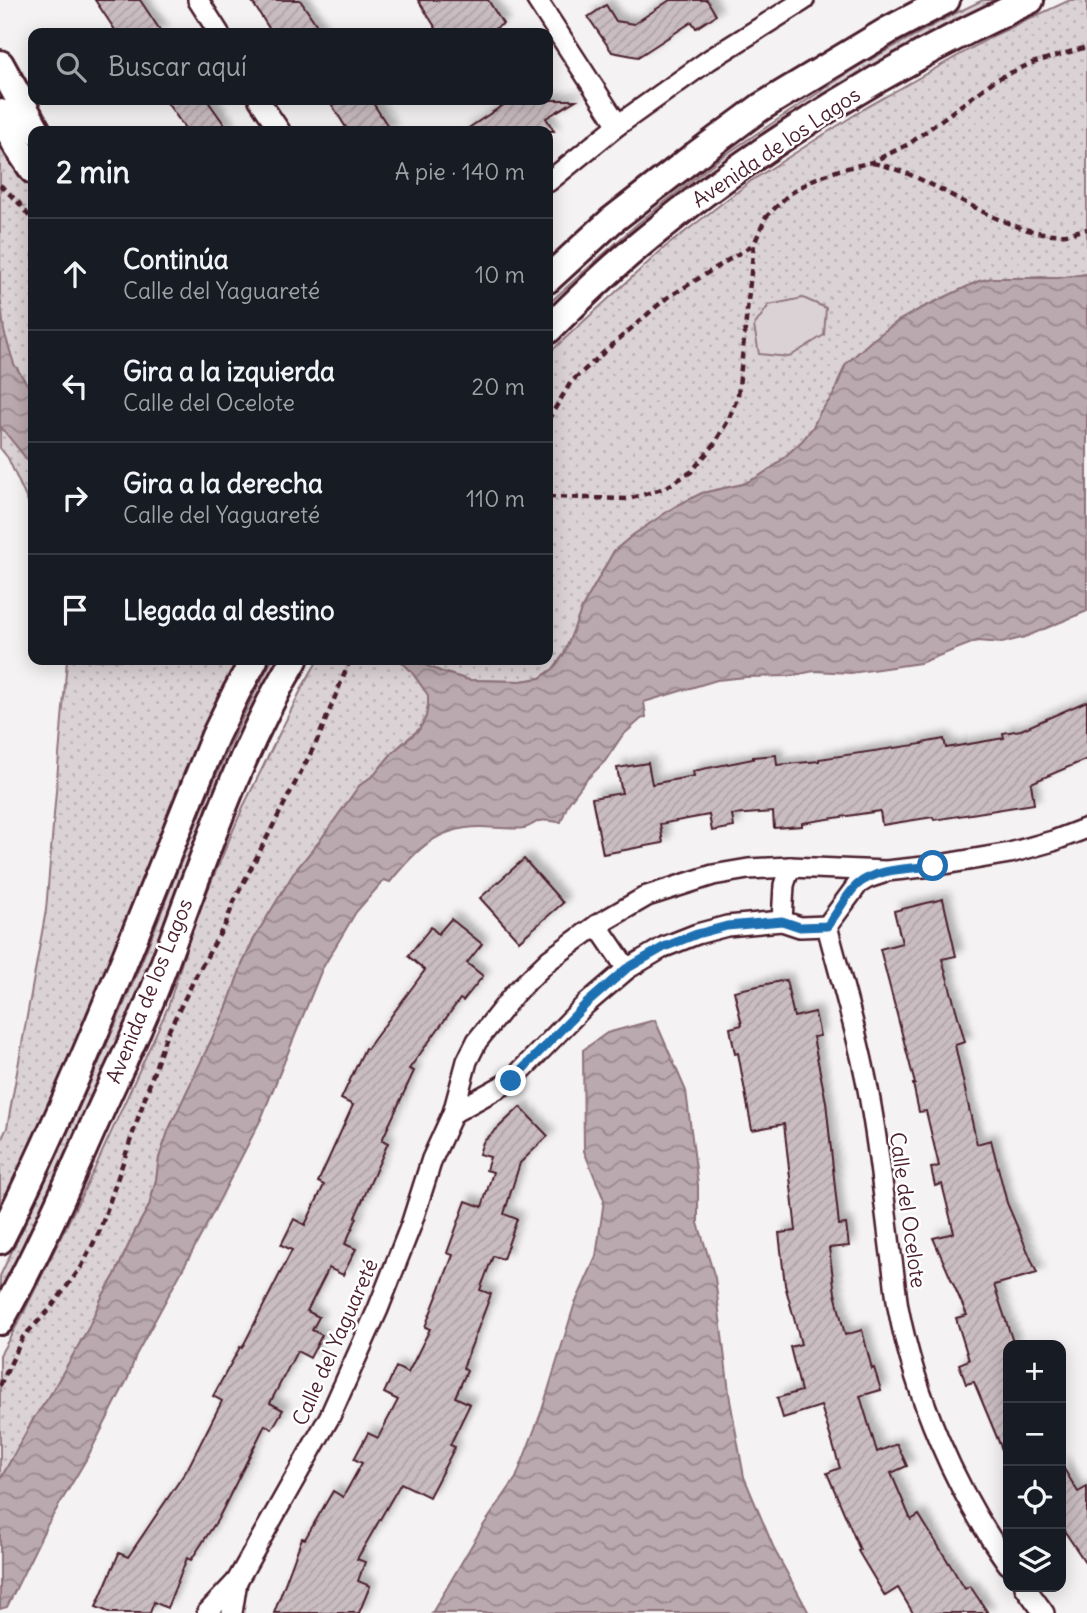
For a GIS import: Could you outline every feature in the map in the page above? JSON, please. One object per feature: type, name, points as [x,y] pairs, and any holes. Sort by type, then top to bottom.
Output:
[{"type":"street","points":[[198,0],[216,28]]},
{"type":"street","points":[[537,0],[618,125]]},
{"type":"street","points":[[553,178],[618,125],[709,60],[804,0]]},
{"type":"street","name":"Avenida de los Lagos","points":[[553,274],[611,221],[761,107],[889,30],[946,0]]},
{"type":"street","name":"Avenida de los Lagos","points":[[553,325],[649,236],[722,180],[804,123],[966,30],[1030,0]]},
{"type":"street","points":[[0,64],[34,126]]},
{"type":"street","points":[[262,105],[277,126]]},
{"type":"street","points":[[0,113],[28,162]]},
{"type":"street","name":"Avenida de los Lagos","points":[[0,1240],[26,1189],[100,1020],[215,736],[251,665]]},
{"type":"street","name":"Avenida de los Lagos","points":[[0,1321],[60,1202],[145,1011],[193,882],[238,773],[291,665]]},
{"type":"street","name":"Calle del Yaguareté","points":[[207,1613],[237,1580],[330,1416],[378,1309],[411,1225],[432,1159],[453,1113],[467,1060],[477,1041],[514,993],[549,960],[597,925],[647,896],[713,875],[748,869],[790,867],[886,871],[944,864],[1010,853],[1087,828]]},
{"type":"street","points":[[782,921],[784,885],[790,867]]},
{"type":"street","points":[[834,869],[844,880],[849,895]]},
{"type":"street","points":[[453,1113],[511,1081],[586,1004],[626,969],[664,947],[727,926],[782,921],[800,927],[827,926],[858,884],[886,871]]},
{"type":"street","points":[[597,925],[626,969]]},
{"type":"street","name":"Calle del Ocelote","points":[[827,926],[872,1109],[898,1307],[909,1349],[938,1438],[964,1492],[1003,1557]]},
{"type":"street","name":"Calle del Yaguareté","points":[[232,1613],[237,1580]]},
{"type":"street","points":[[1029,1592],[1044,1613]]},
{"type":"path","points":[[553,497],[629,499],[665,488],[691,472],[713,446],[728,421],[738,396],[754,244],[766,217],[788,195],[811,180],[872,162],[909,144],[995,80],[1032,63],[1087,47]]},
{"type":"path","points":[[872,162],[892,166],[1005,222],[1040,233],[1066,234],[1087,229]]},
{"type":"path","points":[[0,185],[28,215]]},
{"type":"path","points":[[553,412],[571,382],[664,300],[754,244]]},
{"type":"path","points":[[0,1386],[23,1337],[50,1309],[82,1266],[100,1230],[166,1036],[318,739],[348,665]]},
{"type":"shaded area","points":[[983,0],[1015,0],[866,78],[553,317],[553,300],[637,224],[720,158],[860,65]]},
{"type":"shaded area","points":[[1070,0],[1087,0],[1087,274],[1058,278],[979,281],[898,321],[846,364],[833,396],[820,412],[813,427],[776,465],[743,484],[702,493],[676,506],[614,551],[582,608],[564,654],[553,669],[540,678],[521,681],[469,680],[425,665],[553,665],[553,349],[664,248],[751,181],[867,107],[995,35]]},
{"type":"shaded area","points":[[0,134],[28,181],[28,502],[8,458],[0,448]]},
{"type":"shaded area","points":[[803,298],[826,308],[824,335],[789,357],[759,354],[754,326],[769,305]]},
{"type":"shaded area","points":[[67,665],[240,665],[104,989],[0,1215],[0,1142],[7,1128],[46,910]]},
{"type":"shaded area","points":[[269,665],[286,665],[159,958],[0,1306],[0,1276],[93,1077],[219,769]]},
{"type":"shaded area","points":[[315,665],[405,665],[428,695],[426,717],[419,729],[393,752],[375,774],[359,786],[295,871],[255,937],[227,1007],[169,1130],[159,1158],[149,1206],[88,1329],[0,1480],[0,1355],[94,1170],[168,1007],[195,920],[243,807]]},
{"type":"water","points":[[1087,274],[1087,611],[1025,637],[1002,643],[977,641],[920,663],[851,673],[814,671],[790,676],[717,680],[644,702],[646,717],[622,736],[605,761],[585,781],[568,804],[561,822],[542,820],[524,828],[480,827],[451,831],[418,851],[390,882],[384,880],[356,912],[322,969],[261,1119],[136,1355],[128,1378],[87,1458],[46,1527],[7,1607],[0,1609],[0,1480],[88,1329],[149,1206],[159,1158],[169,1129],[227,1007],[255,937],[295,871],[359,786],[375,774],[393,752],[419,730],[426,717],[428,695],[405,665],[425,665],[469,680],[521,681],[540,678],[553,669],[564,654],[582,608],[614,551],[676,506],[702,493],[743,484],[776,465],[813,427],[820,412],[833,396],[846,364],[870,342],[898,321],[979,281],[992,278],[1058,278]]},
{"type":"water","points":[[0,295],[4,331],[14,364],[28,385],[28,461],[0,426]]},
{"type":"water","points":[[655,1020],[686,1091],[698,1185],[698,1223],[715,1278],[730,1400],[744,1477],[775,1551],[809,1613],[432,1613],[483,1526],[516,1478],[542,1410],[574,1306],[596,1257],[604,1200],[584,1151],[583,1050],[607,1033]]},
{"type":"building","points":[[95,0],[140,0],[159,28],[114,28]]},
{"type":"building","points":[[251,0],[300,0],[319,28],[269,28]]},
{"type":"building","points":[[418,0],[488,0],[503,24],[496,28],[436,28]]},
{"type":"building","points":[[670,0],[707,0],[716,15],[696,28],[692,22],[638,57],[612,52],[588,17],[606,5],[616,21],[634,24]]},
{"type":"building","points":[[553,100],[576,100],[546,118],[551,126],[472,126],[503,105],[553,105]]},
{"type":"building","points":[[169,105],[211,105],[225,126],[183,126]]},
{"type":"building","points":[[332,105],[374,105],[388,126],[345,126]]},
{"type":"building","points":[[1087,701],[1087,759],[1031,783],[1034,804],[934,820],[933,817],[882,825],[880,811],[802,823],[802,826],[774,828],[773,812],[732,815],[734,827],[712,831],[709,815],[660,824],[663,843],[603,854],[592,798],[622,793],[617,768],[648,763],[652,784],[694,776],[693,771],[753,757],[776,755],[777,765],[819,761],[944,739],[946,748],[1004,738],[1003,733],[1021,730]]},
{"type":"building","points":[[524,859],[563,903],[519,941],[480,898]]},
{"type":"building","points":[[943,899],[956,956],[942,959],[965,1042],[955,1045],[977,1144],[991,1140],[1007,1203],[1037,1273],[994,1285],[1012,1340],[1003,1340],[1003,1452],[974,1382],[966,1384],[959,1364],[969,1360],[956,1318],[967,1315],[933,1238],[954,1233],[942,1184],[935,1186],[931,1168],[939,1166],[926,1111],[919,1112],[915,1084],[880,949],[902,943],[894,911]]},
{"type":"building","points":[[451,919],[482,944],[467,963],[483,976],[463,1001],[460,999],[409,1069],[414,1071],[382,1140],[388,1143],[345,1244],[356,1249],[343,1275],[329,1268],[307,1311],[319,1317],[312,1330],[322,1335],[310,1358],[297,1351],[270,1403],[283,1410],[272,1429],[265,1425],[218,1519],[191,1560],[187,1558],[167,1608],[154,1602],[150,1613],[111,1613],[96,1607],[119,1553],[128,1557],[188,1468],[222,1401],[213,1396],[240,1347],[242,1348],[292,1250],[281,1245],[294,1219],[305,1225],[324,1185],[318,1182],[353,1105],[341,1099],[365,1048],[367,1049],[425,970],[408,956],[431,927],[438,934]]},
{"type":"building","points":[[786,980],[794,1017],[815,1012],[820,1036],[813,1037],[826,1102],[839,1225],[846,1224],[849,1246],[829,1248],[835,1293],[845,1335],[862,1330],[872,1369],[874,1368],[881,1390],[860,1396],[877,1452],[897,1444],[907,1466],[891,1473],[911,1520],[919,1515],[965,1589],[970,1586],[988,1613],[913,1613],[898,1588],[885,1596],[858,1551],[860,1550],[827,1473],[840,1468],[821,1406],[783,1418],[777,1398],[801,1391],[790,1347],[801,1344],[785,1285],[779,1233],[796,1231],[784,1124],[752,1130],[738,1053],[735,1054],[730,1028],[742,1025],[734,991]]},
{"type":"building","points":[[520,1107],[548,1136],[520,1163],[504,1214],[517,1219],[503,1259],[493,1256],[480,1290],[491,1294],[463,1368],[467,1371],[455,1397],[470,1404],[450,1445],[455,1447],[429,1497],[401,1483],[357,1559],[365,1562],[358,1581],[370,1586],[359,1613],[274,1613],[302,1538],[305,1539],[333,1491],[343,1497],[362,1463],[354,1459],[368,1433],[378,1438],[398,1400],[384,1393],[396,1367],[408,1373],[430,1329],[425,1327],[453,1255],[447,1253],[466,1201],[482,1207],[493,1172],[486,1170],[490,1157],[479,1154],[483,1142]]},
{"type":"building","points":[[1066,1472],[1078,1492],[1087,1487],[1087,1565],[1066,1534]]},
{"type":"route","points":[[511,1081],[586,1004],[626,969],[664,947],[727,926],[782,921],[800,927],[827,926],[858,884],[868,878],[886,871],[933,866]]}]
